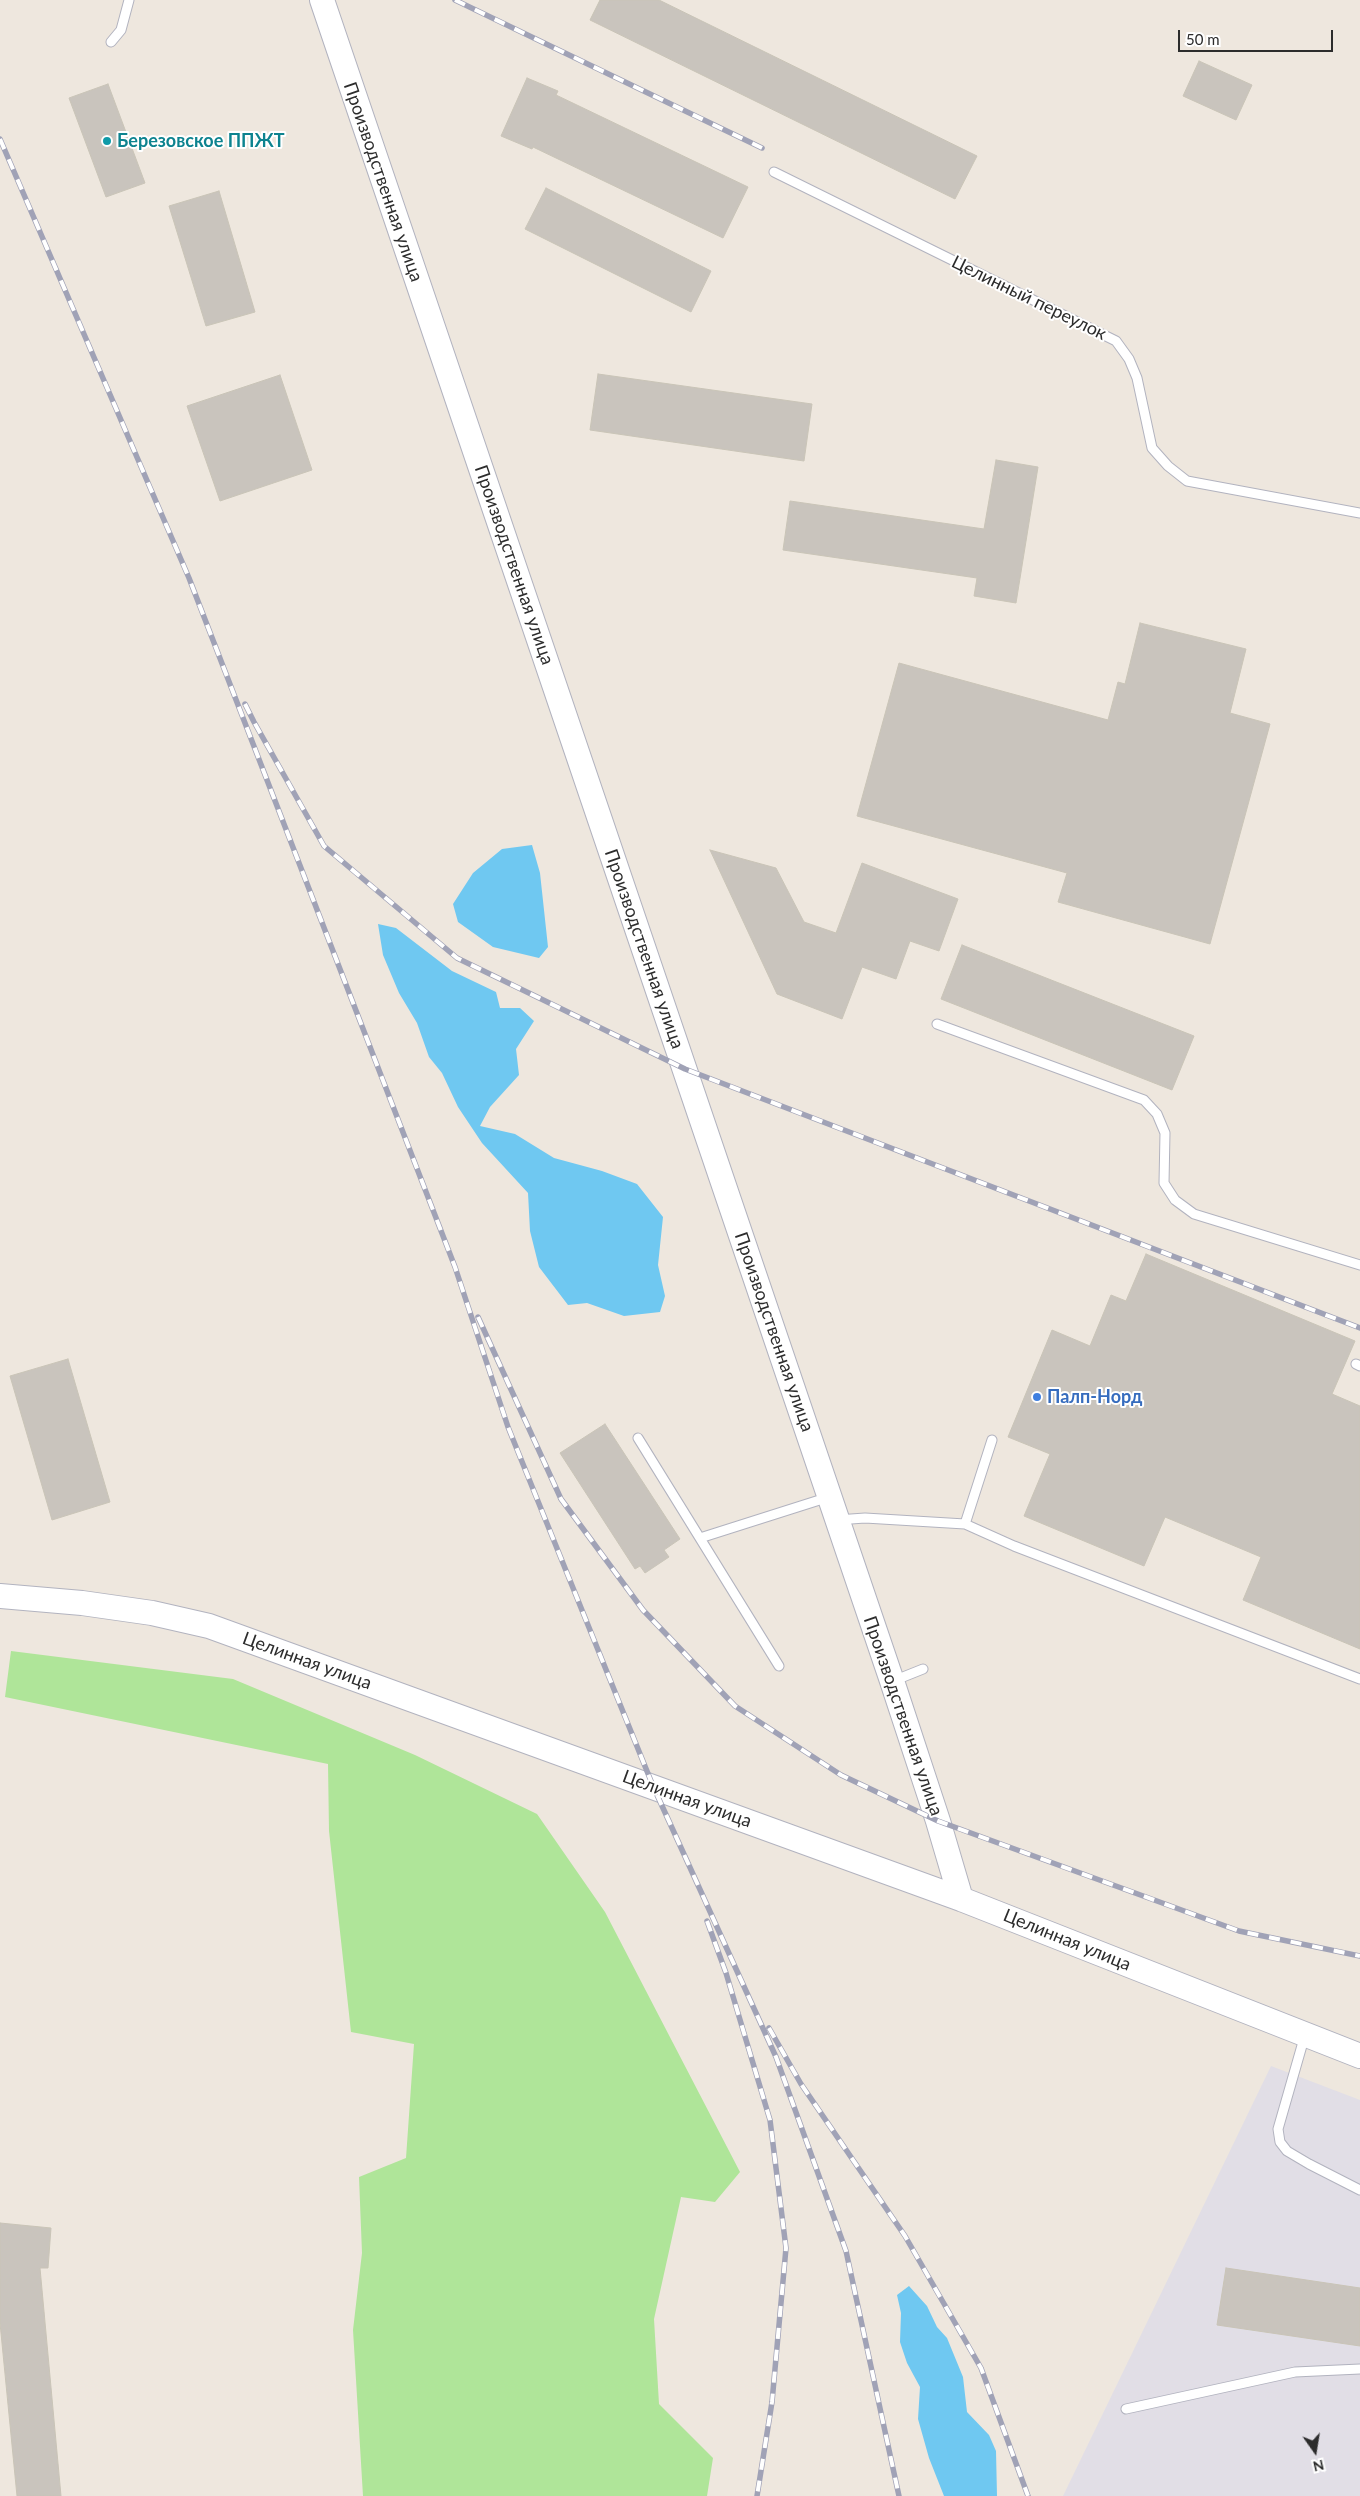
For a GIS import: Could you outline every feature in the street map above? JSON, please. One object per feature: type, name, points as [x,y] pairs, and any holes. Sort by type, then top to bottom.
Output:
[{"type":"street","name":"Производственная улица","points":[[322,0],[892,1681],[938,1821],[961,1899]]},
{"type":"street","name":"Целинная улица","points":[[0,1596],[82,1603],[152,1613],[209,1626],[961,1899],[1360,2056]]},
{"type":"lane","points":[[111,42],[121,30],[129,0]]},
{"type":"lane","name":"Целинный переулок","points":[[774,172],[1116,341],[1129,359],[1137,378],[1152,448],[1168,466],[1187,481],[1360,513]]},
{"type":"lane","points":[[936,1024],[1144,1100],[1157,1114],[1165,1133],[1164,1183],[1176,1200],[1194,1214],[1360,1265]]},
{"type":"lane","points":[[638,1438],[779,1666]]},
{"type":"lane","points":[[965,1524],[992,1440]]},
{"type":"lane","points":[[700,1538],[830,1497]]},
{"type":"lane","points":[[837,1520],[865,1518],[965,1524],[1014,1546],[1360,1680]]},
{"type":"lane","points":[[892,1681],[923,1669]]},
{"type":"lane","points":[[1305,2034],[1278,2129],[1280,2142],[1288,2151],[1308,2164],[1360,2190]]},
{"type":"lane","points":[[1126,2409],[1295,2372],[1360,2369]]},
{"type":"shaded area","points":[[1271,2066],[1360,2100],[1360,2496],[1063,2496]]},
{"type":"green space","points":[[11,1651],[233,1679],[415,1755],[537,1814],[605,1912],[740,2172],[715,2202],[681,2197],[654,2319],[659,2404],[713,2458],[707,2496],[363,2496],[353,2330],[362,2253],[359,2177],[406,2158],[414,2044],[351,2032],[329,1831],[328,1764],[5,1697]]},
{"type":"water","points":[[532,845],[540,873],[548,947],[539,958],[493,947],[458,922],[453,904],[473,873],[502,849]]},
{"type":"water","points":[[378,924],[396,928],[452,971],[496,992],[500,1008],[520,1008],[534,1021],[516,1049],[519,1075],[490,1107],[480,1126],[515,1134],[554,1158],[602,1171],[637,1184],[663,1217],[658,1265],[665,1296],[660,1312],[624,1316],[587,1303],[568,1305],[539,1267],[530,1231],[528,1193],[482,1143],[458,1107],[442,1073],[429,1057],[417,1023],[399,993],[383,955]]},
{"type":"water","points":[[909,2286],[927,2306],[937,2327],[947,2338],[963,2377],[967,2412],[989,2435],[996,2451],[997,2496],[944,2496],[929,2458],[918,2419],[920,2387],[907,2363],[900,2342],[901,2313],[897,2295]]},
{"type":"building","points":[[600,0],[659,0],[977,156],[955,199],[590,20]]},
{"type":"building","points":[[1199,61],[1252,85],[1236,120],[1183,96]]},
{"type":"building","points":[[527,78],[558,91],[556,95],[748,187],[723,238],[533,147],[532,149],[501,136]]},
{"type":"building","name":"Березовское ППЖТ","points":[[108,84],[145,183],[106,197],[69,98]]},
{"type":"building","points":[[546,188],[711,271],[691,312],[525,229]]},
{"type":"building","points":[[219,191],[255,312],[206,326],[169,206]]},
{"type":"building","points":[[598,374],[812,404],[804,461],[590,430]]},
{"type":"building","points":[[280,375],[312,470],[220,501],[187,406]]},
{"type":"building","points":[[996,460],[1038,467],[1016,603],[974,596],[977,578],[783,550],[790,501],[984,529]]},
{"type":"building","points":[[1140,623],[1246,649],[1230,713],[1270,724],[1210,944],[1058,902],[1067,873],[857,816],[899,663],[1108,720],[1118,682],[1125,684]]},
{"type":"building","points":[[710,850],[776,868],[804,922],[836,933],[862,863],[958,899],[939,951],[910,941],[896,979],[862,967],[842,1019],[777,994]]},
{"type":"building","points":[[962,945],[1194,1036],[1172,1090],[941,999]]},
{"type":"building","points":[[1146,1254],[1355,1341],[1332,1394],[1360,1406],[1360,1649],[1243,1600],[1261,1557],[1165,1517],[1144,1566],[1024,1516],[1050,1454],[1008,1437],[1052,1330],[1090,1346],[1111,1295],[1126,1301]]},
{"type":"building","points":[[68,1359],[110,1502],[52,1520],[10,1376]]},
{"type":"building","points":[[605,1424],[680,1539],[664,1550],[669,1557],[645,1573],[640,1566],[635,1569],[560,1453]]},
{"type":"building","points":[[0,2223],[51,2228],[48,2268],[40,2268],[61,2496],[17,2496],[0,2323]]},
{"type":"building","points":[[1226,2268],[1360,2288],[1360,2346],[1217,2325]]},
{"type":"railway","points":[[455,0],[762,148]]},
{"type":"railway","points":[[0,139],[189,578],[455,1267],[508,1427],[653,1786],[776,2057],[846,2251],[899,2496]]},
{"type":"railway","points":[[245,704],[324,846],[457,958],[685,1069],[1360,1328]]},
{"type":"railway","points":[[478,1317],[561,1499],[643,1610],[735,1706],[841,1775],[938,1821],[1239,1931],[1360,1956]]},
{"type":"railway","points":[[707,1921],[726,1973],[770,2120],[786,2248],[772,2402],[757,2496]]},
{"type":"railway","points":[[769,2028],[801,2084],[905,2236],[981,2368],[1028,2496]]},
{"type":"place","name":"Березовское ППЖТ","points":[[107,141]]},
{"type":"place","name":"Палп-Норд","points":[[1037,1397]]}]
